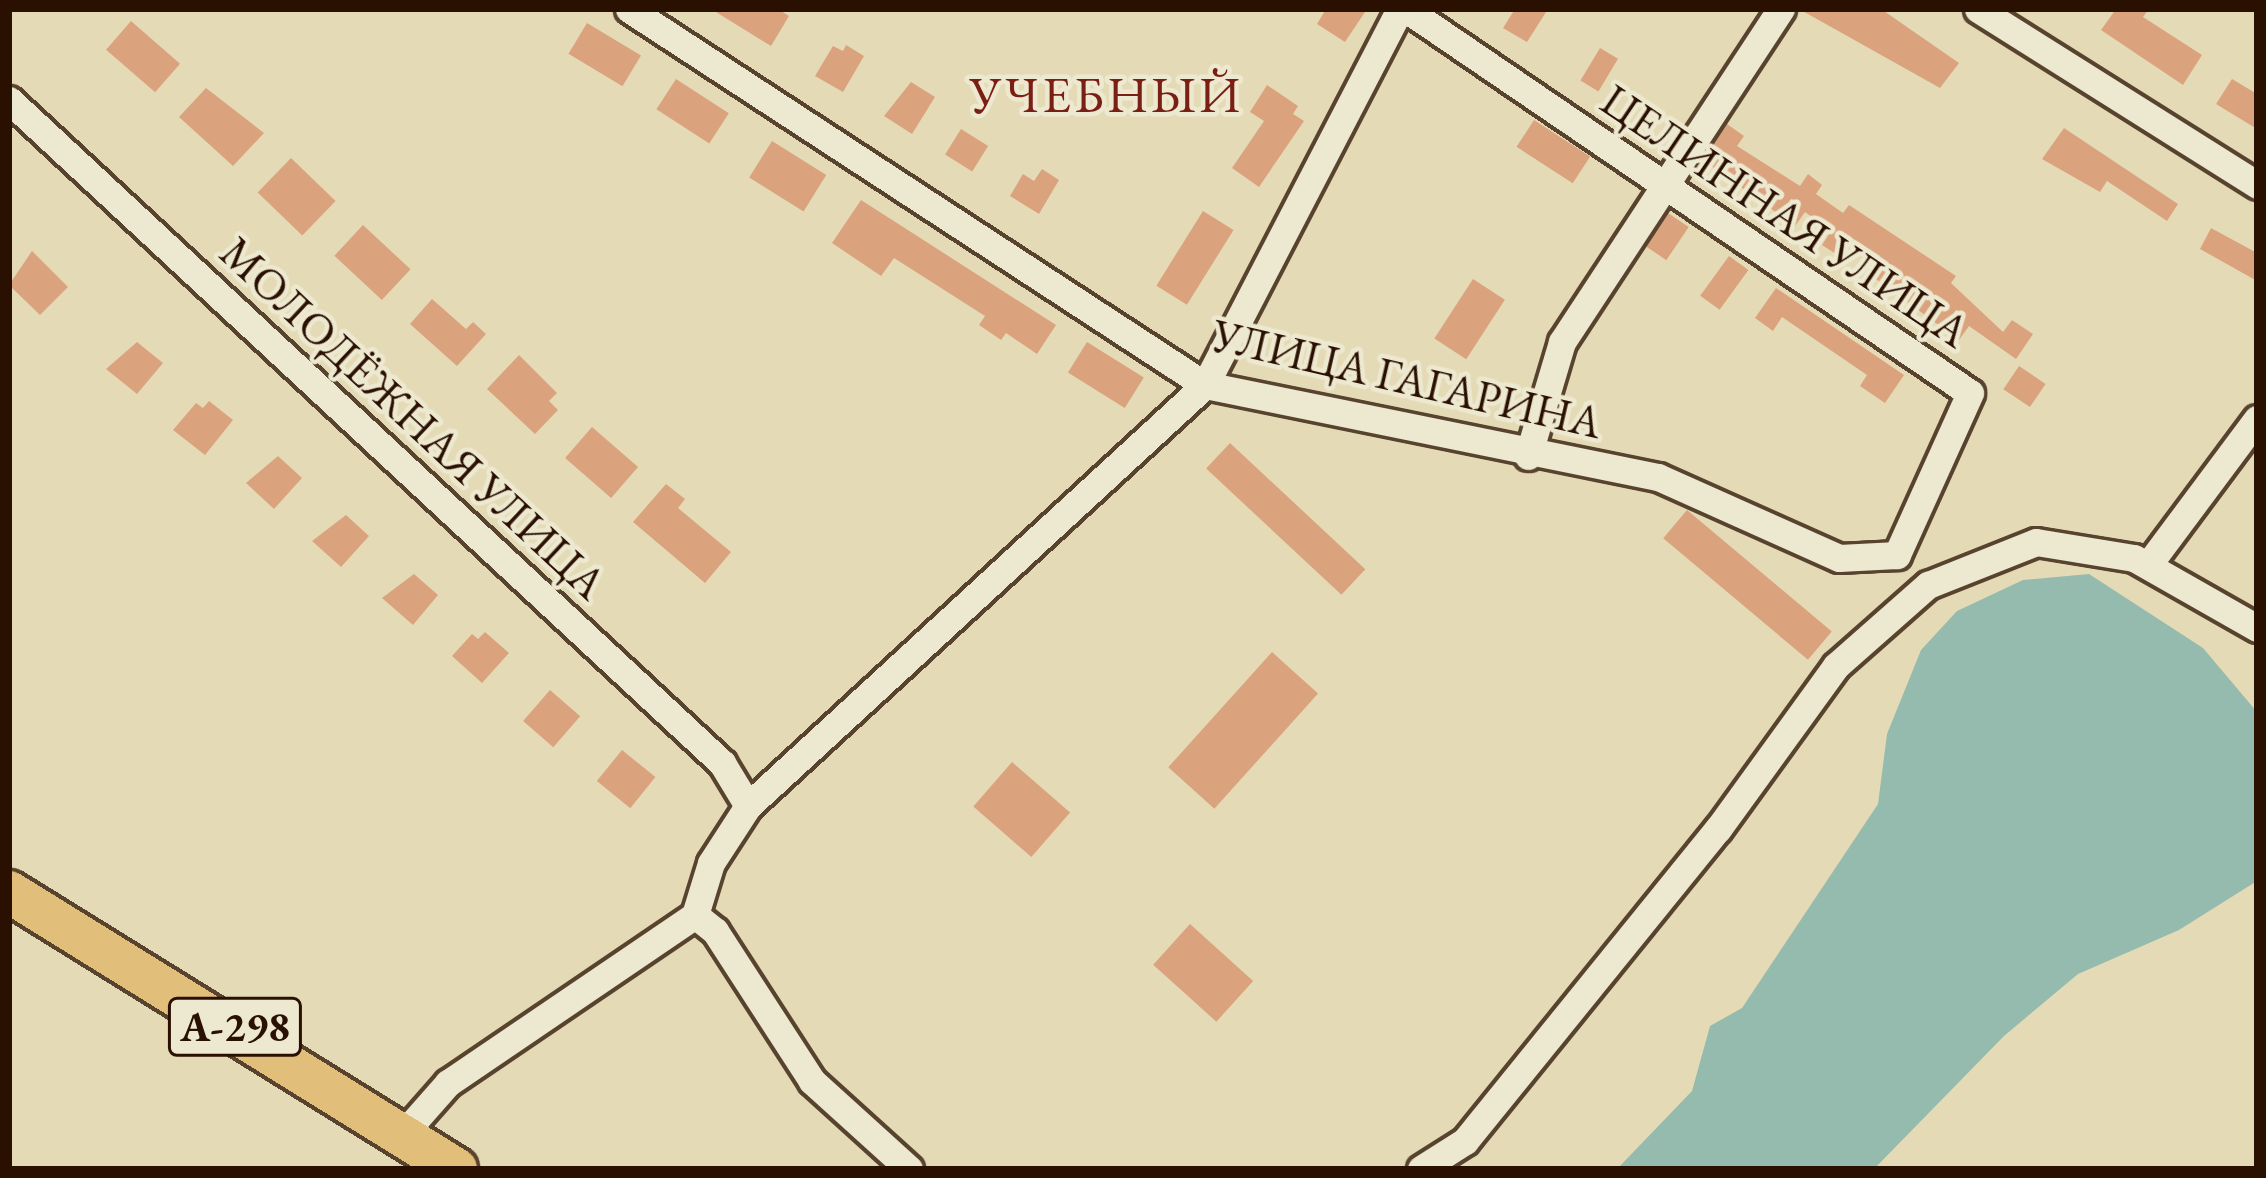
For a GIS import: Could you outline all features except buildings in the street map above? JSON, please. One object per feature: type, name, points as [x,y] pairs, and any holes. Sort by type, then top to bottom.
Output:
[{"type":"highway","name":"А-298","points":[[9,892],[456,1169]]},
{"type":"street","name":"УЛИЦА ГАГАРИНА","points":[[629,9],[1205,385],[1528,456],[1658,477],[1839,558],[1897,555]]},
{"type":"street","points":[[403,1134],[448,1083],[695,915],[711,862],[748,806],[1205,385],[1403,9]]},
{"type":"street","name":"ЦЕЛИННАЯ УЛИЦА","points":[[1403,9],[1970,393],[1897,555]]},
{"type":"street","points":[[1528,456],[1562,342],[1780,9]]},
{"type":"street","points":[[1978,9],[2257,185]]},
{"type":"street","name":"МОЛОДЁЖНАЯ УЛИЦА","points":[[9,100],[722,763],[748,806]]},
{"type":"street","points":[[2148,565],[2257,419]]},
{"type":"street","points":[[1421,1169],[1465,1141],[1718,829],[1836,666],[1928,585],[2036,542],[2148,565],[2257,628]]},
{"type":"street","points":[[1897,555],[1928,585]]},
{"type":"street","points":[[695,915],[715,932],[812,1081],[909,1169]]},
{"type":"water","points":[[2089,574],[2203,648],[2257,712],[2257,881],[2179,930],[2078,974],[2004,1036],[1874,1169],[1617,1169],[1692,1091],[1710,1026],[1742,1008],[1878,804],[1887,734],[1921,650],[1957,611],[2023,580]]},
{"type":"district","name":"УЧЕБНЫЙ","points":[[1106,94]]}]
